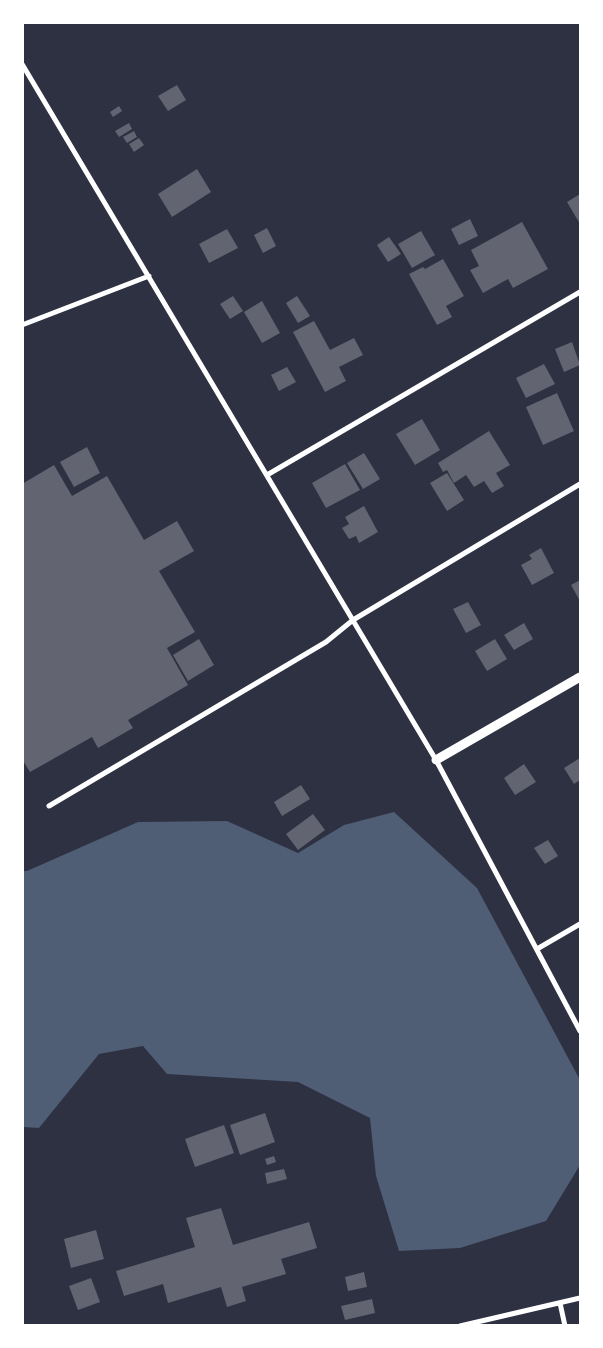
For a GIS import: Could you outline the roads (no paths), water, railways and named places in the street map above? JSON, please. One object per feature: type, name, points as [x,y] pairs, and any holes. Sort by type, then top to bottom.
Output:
[{"type":"street","points":[[22,64],[436,760],[580,1031]]},
{"type":"street","points":[[22,325],[149,276]]},
{"type":"street","points":[[267,475],[580,292]]},
{"type":"street","points":[[50,806],[326,642],[353,620],[580,484]]},
{"type":"street","points":[[436,760],[580,676]]},
{"type":"street","points":[[537,949],[580,924]]},
{"type":"street","points":[[460,1326],[580,1298]]},
{"type":"street","points":[[560,1303],[565,1326]]},
{"type":"water","points":[[394,812],[477,888],[580,1080],[580,1165],[546,1221],[460,1248],[399,1251],[376,1176],[370,1118],[298,1082],[167,1074],[143,1046],[99,1054],[39,1128],[23,1127],[23,871],[27,871],[138,822],[227,821],[298,853],[344,825]]}]
